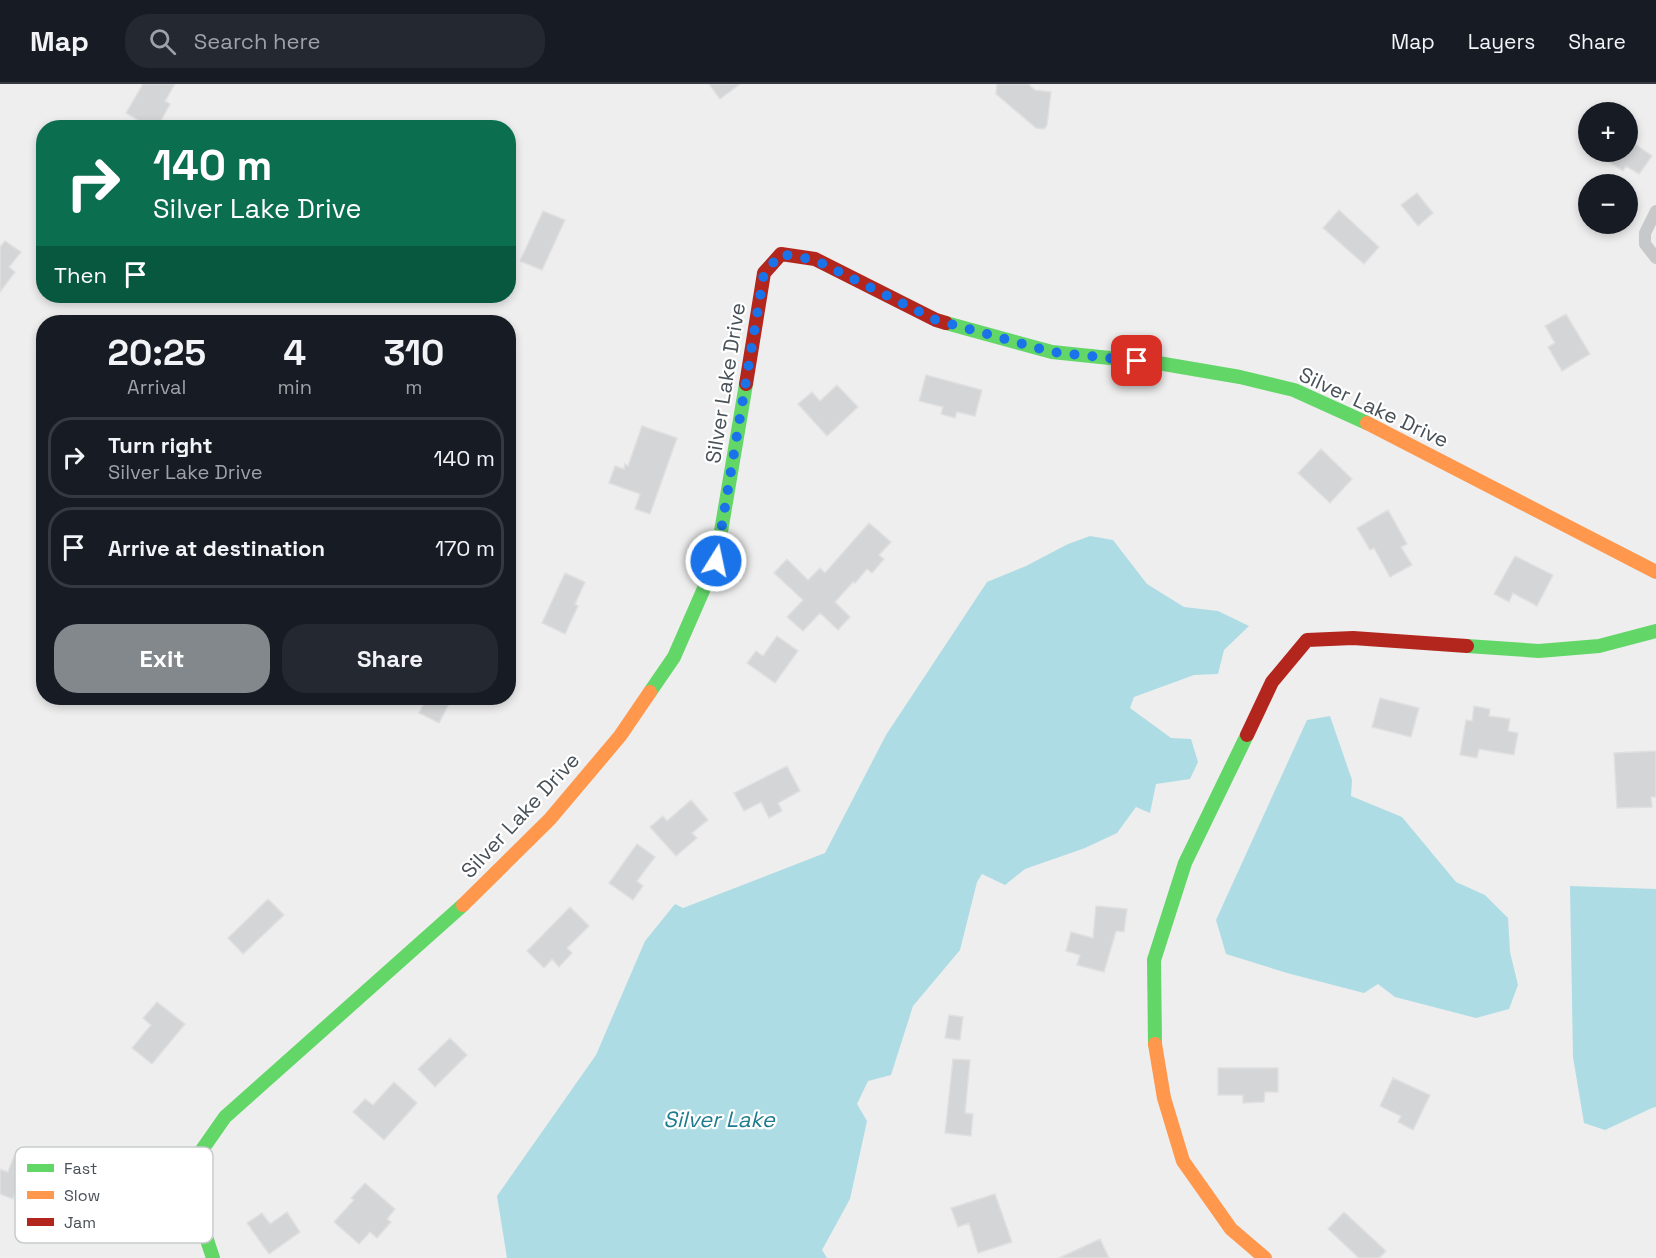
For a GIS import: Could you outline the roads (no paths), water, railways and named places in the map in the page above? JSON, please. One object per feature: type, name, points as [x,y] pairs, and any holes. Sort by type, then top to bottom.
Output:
[{"type":"street","points":[[1656,211],[1645,233],[1645,244],[1656,258]]},
{"type":"street","name":"Silver Lake Drive","points":[[203,1147],[225,1117],[461,907],[550,819],[620,736],[674,657],[716,561],[764,273],[781,254],[815,260],[936,320],[1052,352],[1158,363],[1240,377],[1294,390],[1353,416],[1656,572]]},
{"type":"street","points":[[1264,1258],[1231,1230],[1183,1161],[1164,1098],[1154,1037],[1154,960],[1185,863],[1272,682],[1307,640],[1353,638],[1539,651],[1599,646],[1656,631]]},
{"type":"street","name":"Silver Lake Drive","points":[[208,1243],[213,1258]]},
{"type":"water","name":"Silver Lake","points":[[1090,536],[1113,540],[1147,584],[1184,607],[1218,611],[1249,626],[1224,650],[1218,674],[1194,675],[1134,697],[1130,708],[1171,738],[1191,739],[1198,762],[1190,779],[1156,784],[1150,813],[1136,807],[1117,833],[1085,848],[1025,869],[1005,885],[982,874],[977,882],[960,950],[913,1006],[891,1075],[868,1081],[857,1104],[867,1121],[850,1199],[822,1250],[827,1258],[507,1258],[497,1196],[596,1055],[645,941],[675,904],[683,908],[825,853],[886,735],[987,582]]},
{"type":"water","points":[[1330,716],[1352,780],[1351,796],[1402,817],[1456,882],[1485,895],[1508,918],[1510,952],[1518,985],[1509,1009],[1476,1018],[1395,997],[1378,984],[1364,993],[1226,954],[1216,920],[1307,720]]},
{"type":"water","points":[[1570,886],[1656,889],[1656,1107],[1605,1130],[1584,1123],[1573,1057]]}]
